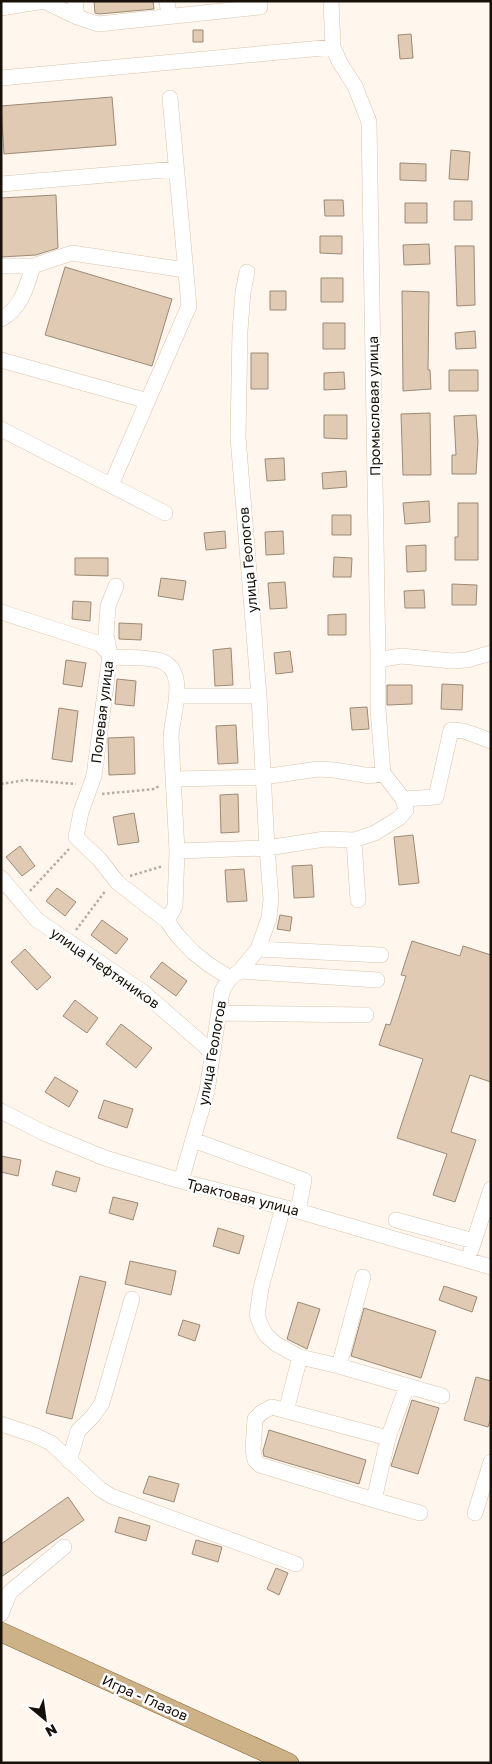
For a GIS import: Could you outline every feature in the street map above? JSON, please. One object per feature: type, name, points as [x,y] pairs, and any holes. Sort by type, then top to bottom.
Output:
[{"type":"main road","name":"Игра - Глазов","points":[[1,1632],[289,1763]]},
{"type":"street","points":[[75,1],[77,17]]},
{"type":"street","points":[[1,8],[44,2],[98,24],[168,9],[260,7],[259,1]]},
{"type":"street","points":[[1,78],[333,47],[331,1]]},
{"type":"street","name":"Промысловая улица","points":[[333,47],[340,63],[355,86],[369,122],[378,709],[383,773]]},
{"type":"street","points":[[112,485],[189,306],[170,98]]},
{"type":"street","points":[[1,184],[176,169]]},
{"type":"street","points":[[1,266],[33,266],[72,253],[186,270]]},
{"type":"street","points":[[1,319],[9,315],[23,296],[33,266]]},
{"type":"street","name":"улица Геологов","points":[[181,1181],[207,1091],[222,991],[258,950],[269,918],[271,900],[259,696],[238,437],[240,331],[243,292],[248,272]]},
{"type":"street","points":[[1,360],[148,401]]},
{"type":"street","points":[[1,429],[165,513]]},
{"type":"street","name":"Полевая улица","points":[[76,837],[81,812],[94,776],[110,655],[106,635],[108,606],[116,586]]},
{"type":"street","points":[[1,612],[100,644],[110,655],[156,659],[165,663],[175,677],[178,696],[172,721],[171,737],[177,851],[175,906],[167,921]]},
{"type":"street","points":[[378,660],[400,656],[452,661],[467,660],[491,653]]},
{"type":"street","points":[[178,696],[259,696]]},
{"type":"street","points":[[403,799],[436,797],[451,730],[464,731],[491,741]]},
{"type":"street","points":[[173,779],[263,777],[318,769],[371,776],[383,773],[403,799],[406,810],[399,818],[375,834],[354,840],[325,839],[267,848],[177,851]]},
{"type":"street","points":[[76,837],[100,860],[116,882],[167,921],[193,952],[208,964],[235,975],[377,980]]},
{"type":"street","points":[[354,840],[358,900]]},
{"type":"street","name":"улица Нефтяников","points":[[1,878],[37,920],[143,992],[213,1053]]},
{"type":"street","points":[[258,950],[381,955]]},
{"type":"street","points":[[220,1013],[366,1015]]},
{"type":"street","name":"Трактовая улица","points":[[1,1111],[44,1133],[105,1158],[181,1181],[290,1209],[491,1268]]},
{"type":"street","points":[[193,1140],[304,1180],[290,1209],[261,1288],[257,1314],[266,1335],[276,1344],[300,1357],[442,1396]]},
{"type":"street","points":[[467,1260],[491,1189]]},
{"type":"street","points":[[396,1220],[474,1241]]},
{"type":"street","points":[[338,1366],[363,1277]]},
{"type":"street","points":[[68,1461],[78,1431],[93,1416],[102,1403],[132,1299]]},
{"type":"street","points":[[286,1411],[300,1357]]},
{"type":"street","points":[[374,1500],[388,1438],[407,1386]]},
{"type":"street","points":[[388,1438],[272,1407],[262,1412],[256,1419],[253,1450],[255,1460],[260,1465],[420,1513]]},
{"type":"street","points":[[1,1424],[51,1443],[68,1461],[100,1489],[111,1496],[296,1564]]},
{"type":"street","points":[[474,1513],[491,1462]]},
{"type":"street","points":[[1,1614],[10,1592],[64,1547]]},
{"type":"path","points":[[1,784],[26,780],[83,785],[103,795],[155,788],[173,779]]},
{"type":"path","points":[[20,901],[73,845],[76,837]]},
{"type":"building","points":[[94,1],[153,1],[154,9],[99,14],[95,13]]},
{"type":"building","points":[[193,30],[203,30],[203,42],[193,42]]},
{"type":"building","points":[[411,34],[413,58],[400,59],[398,35]]},
{"type":"building","points":[[112,97],[116,145],[4,154],[1,106]]},
{"type":"building","points":[[451,150],[470,152],[468,180],[449,179]]},
{"type":"building","points":[[400,163],[426,164],[426,181],[400,180]]},
{"type":"building","points":[[56,195],[58,248],[36,255],[1,257],[1,198]]},
{"type":"building","points":[[324,200],[343,200],[344,216],[325,216]]},
{"type":"building","points":[[454,201],[472,201],[472,220],[454,220]]},
{"type":"building","points":[[405,203],[427,203],[427,223],[405,223]]},
{"type":"building","points":[[320,236],[342,236],[342,254],[320,253]]},
{"type":"building","points":[[429,244],[430,264],[404,265],[403,245]]},
{"type":"building","points":[[455,246],[474,246],[475,305],[457,306]]},
{"type":"building","points":[[65,267],[172,299],[152,366],[45,335]]},
{"type":"building","points":[[321,278],[343,278],[343,302],[321,302]]},
{"type":"building","points":[[270,291],[286,291],[286,310],[270,310]]},
{"type":"building","points":[[402,291],[429,292],[428,370],[430,370],[431,389],[403,391]]},
{"type":"building","points":[[323,323],[345,323],[345,349],[323,349]]},
{"type":"building","points":[[475,331],[476,348],[456,349],[455,333]]},
{"type":"building","points":[[251,353],[268,353],[268,389],[251,389]]},
{"type":"building","points":[[449,370],[478,370],[478,391],[449,391]]},
{"type":"building","points":[[344,372],[345,389],[324,390],[324,373]]},
{"type":"building","points":[[430,413],[431,475],[403,475],[401,414]]},
{"type":"building","points":[[324,415],[347,415],[347,439],[324,438]]},
{"type":"building","points":[[476,415],[478,442],[476,474],[452,474],[452,455],[456,455],[454,416]]},
{"type":"building","points":[[284,458],[285,480],[267,481],[265,459]]},
{"type":"building","points":[[346,471],[347,487],[323,489],[322,473]]},
{"type":"building","points":[[429,501],[430,522],[405,524],[403,503]]},
{"type":"building","points":[[458,503],[478,503],[478,560],[455,560],[455,537],[458,537]]},
{"type":"building","points":[[332,515],[351,515],[351,535],[332,535]]},
{"type":"building","points":[[225,531],[226,548],[206,550],[204,533]]},
{"type":"building","points":[[283,531],[284,554],[266,555],[265,532]]},
{"type":"building","points":[[426,545],[426,571],[407,572],[406,546]]},
{"type":"building","points":[[334,557],[352,558],[351,577],[333,577]]},
{"type":"building","points":[[75,558],[108,558],[108,576],[75,575]]},
{"type":"building","points":[[161,578],[186,581],[183,600],[158,596]]},
{"type":"building","points":[[285,582],[287,608],[270,609],[268,583]]},
{"type":"building","points":[[452,584],[477,585],[476,605],[452,605]]},
{"type":"building","points":[[424,590],[425,608],[405,608],[404,591]]},
{"type":"building","points":[[73,601],[91,602],[90,621],[72,619]]},
{"type":"building","points":[[346,614],[346,635],[328,635],[328,615]]},
{"type":"building","points":[[119,623],[142,624],[141,640],[119,639]]},
{"type":"building","points":[[231,648],[233,685],[215,686],[213,650]]},
{"type":"building","points":[[290,651],[293,672],[276,674],[274,653]]},
{"type":"building","points":[[66,660],[86,663],[82,687],[63,684]]},
{"type":"building","points":[[117,679],[136,681],[134,706],[115,704]]},
{"type":"building","points":[[442,684],[463,685],[462,710],[441,709]]},
{"type":"building","points":[[387,685],[412,685],[412,704],[387,705]]},
{"type":"building","points":[[367,707],[369,729],[352,730],[350,708]]},
{"type":"building","points":[[59,708],[78,711],[72,762],[52,759]]},
{"type":"building","points":[[236,725],[238,763],[218,764],[216,726]]},
{"type":"building","points":[[134,737],[135,774],[109,775],[108,738]]},
{"type":"building","points":[[238,794],[239,832],[221,833],[220,795]]},
{"type":"building","points":[[134,813],[139,842],[118,845],[113,817]]},
{"type":"building","points":[[413,835],[419,883],[399,885],[394,837]]},
{"type":"building","points":[[20,846],[35,866],[22,876],[6,857]]},
{"type":"building","points":[[312,865],[314,897],[294,898],[292,866]]},
{"type":"building","points":[[244,869],[247,901],[227,902],[225,870]]},
{"type":"building","points":[[57,888],[76,902],[65,916],[46,901]]},
{"type":"building","points":[[280,915],[292,917],[290,931],[277,929]]},
{"type":"building","points":[[102,920],[128,939],[116,954],[91,935]]},
{"type":"building","points":[[412,941],[460,956],[463,946],[491,955],[491,1082],[470,1075],[451,1132],[476,1140],[455,1202],[433,1195],[447,1154],[397,1138],[423,1059],[379,1045],[386,1024],[390,1025],[406,976],[401,975]]},
{"type":"building","points":[[25,949],[51,977],[37,990],[11,962]]},
{"type":"building","points":[[162,962],[187,981],[176,996],[150,977]]},
{"type":"building","points":[[75,1000],[98,1018],[87,1033],[63,1016]]},
{"type":"building","points":[[121,1024],[152,1048],[136,1068],[106,1044]]},
{"type":"building","points":[[55,1077],[78,1091],[69,1107],[45,1092]]},
{"type":"building","points":[[104,1100],[133,1109],[127,1128],[98,1118]]},
{"type":"building","points":[[1,1156],[21,1160],[18,1176],[1,1172]]},
{"type":"building","points":[[56,1171],[80,1178],[76,1192],[52,1185]]},
{"type":"building","points":[[113,1197],[138,1203],[133,1220],[109,1213]]},
{"type":"building","points":[[218,1228],[244,1236],[239,1254],[213,1246]]},
{"type":"building","points":[[130,1261],[176,1271],[171,1295],[125,1284]]},
{"type":"building","points":[[80,1276],[106,1282],[72,1419],[46,1413]]},
{"type":"building","points":[[444,1286],[477,1297],[472,1312],[439,1300]]},
{"type":"building","points":[[298,1302],[320,1309],[307,1349],[287,1339]]},
{"type":"building","points":[[364,1308],[436,1331],[421,1378],[351,1356]]},
{"type":"building","points":[[183,1320],[200,1325],[195,1341],[178,1335]]},
{"type":"building","points":[[476,1377],[491,1381],[491,1418],[488,1427],[464,1420]]},
{"type":"building","points":[[412,1400],[439,1408],[418,1474],[391,1466]]},
{"type":"building","points":[[269,1430],[366,1460],[359,1484],[264,1456],[263,1451]]},
{"type":"building","points":[[149,1476],[179,1484],[174,1502],[143,1493]]},
{"type":"building","points":[[68,1497],[84,1520],[1,1577],[1,1544]]},
{"type":"building","points":[[119,1517],[150,1526],[146,1541],[115,1532]]},
{"type":"building","points":[[196,1540],[222,1547],[218,1562],[192,1554]]},
{"type":"building","points":[[276,1568],[288,1573],[279,1595],[267,1589]]}]
